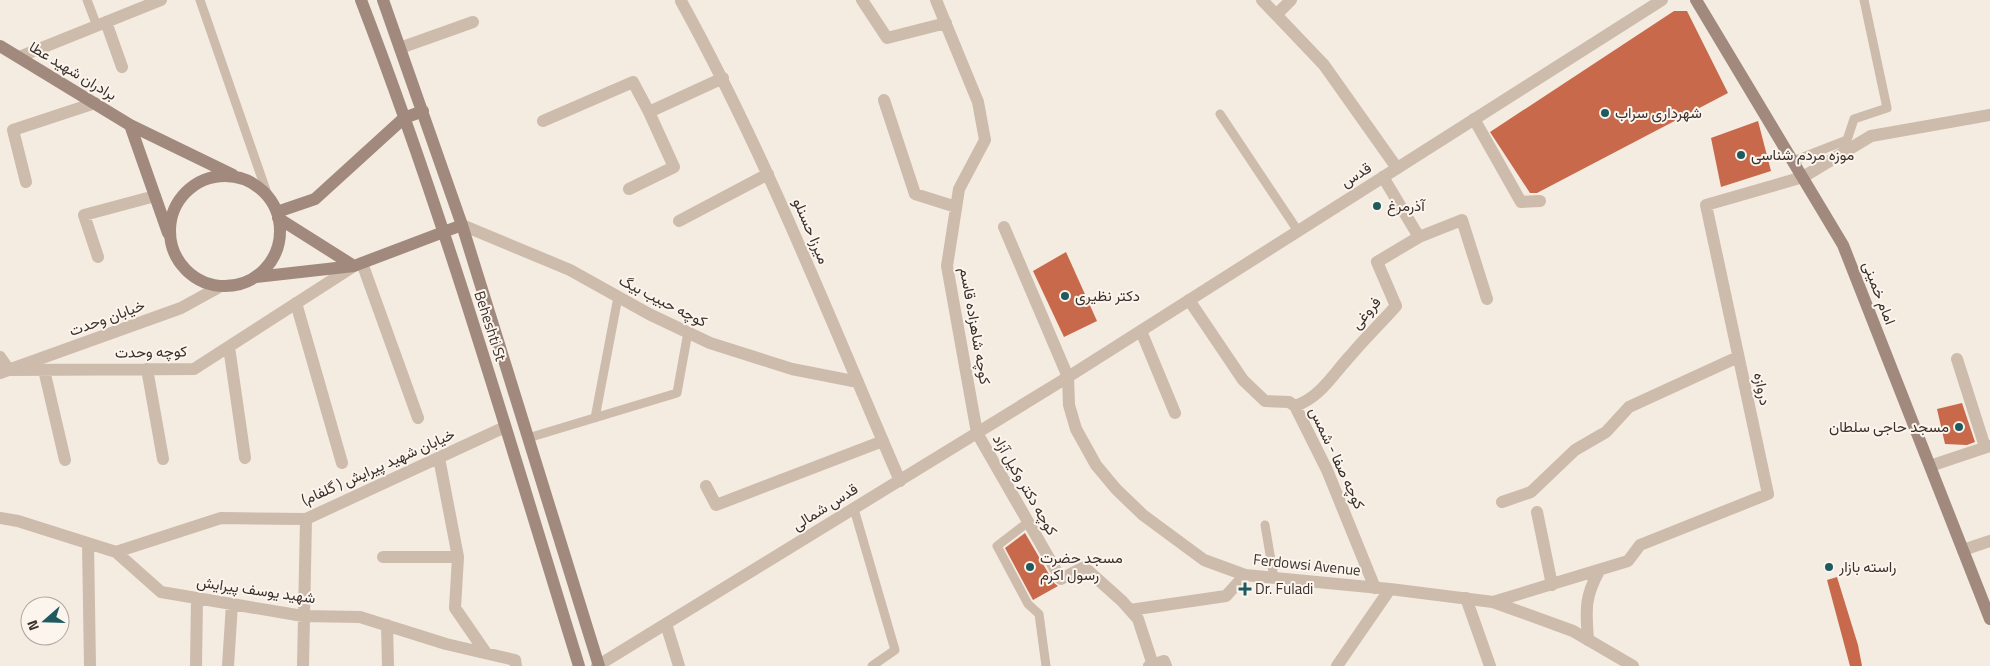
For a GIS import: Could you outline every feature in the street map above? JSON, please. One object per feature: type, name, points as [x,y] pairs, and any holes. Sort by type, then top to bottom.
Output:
[{"type":"main road","name":"Beheshti St","points":[[361,0],[443,231],[579,666]]},
{"type":"main road","name":"Beheshti St","points":[[383,0],[462,225],[599,666]]},
{"type":"main road","name":"امام خمینی","points":[[1696,0],[1843,245],[1990,619]]},
{"type":"main road","name":"برادران شهید عطا","points":[[0,46],[130,125],[238,177]]},
{"type":"main road","points":[[278,215],[315,199],[404,118],[423,111]]},
{"type":"main road","points":[[130,125],[177,258],[188,272],[204,282],[221,286],[240,285],[256,277],[270,264],[278,248],[281,230],[278,215],[268,196],[254,184],[238,177],[219,176],[202,181],[187,191],[176,206],[170,223],[171,241]]},
{"type":"main road","points":[[278,215],[358,264]]},
{"type":"main road","points":[[256,277],[358,264],[462,225]]},
{"type":"street","points":[[19,57],[162,0]]},
{"type":"street","points":[[862,0],[887,38],[946,24]]},
{"type":"street","name":"کوچه شاهزاده قاسم","points":[[936,0],[978,102],[984,140],[959,189],[948,266],[977,433]]},
{"type":"street","points":[[1262,0],[1324,65],[1397,168]]},
{"type":"street","points":[[1276,15],[1291,0]]},
{"type":"street","name":"قدس","points":[[1068,377],[1662,0]]},
{"type":"street","name":"میرزا حسنلو","points":[[681,1],[723,78],[768,174],[900,480]]},
{"type":"street","points":[[400,48],[473,22]]},
{"type":"street","points":[[102,24],[122,67]]},
{"type":"street","points":[[649,112],[723,78]]},
{"type":"street","points":[[544,120],[633,82],[674,167],[629,189]]},
{"type":"street","points":[[884,100],[915,194],[956,207]]},
{"type":"street","points":[[26,182],[13,130],[95,103]]},
{"type":"street","points":[[1802,177],[1871,136],[1990,115]]},
{"type":"street","points":[[1474,119],[1521,202],[1540,201]]},
{"type":"street","points":[[679,221],[768,174]]},
{"type":"street","points":[[1383,177],[1419,237]]},
{"type":"street","name":"دروازه","points":[[1493,602],[1599,571],[1628,560],[1640,545],[1768,494],[1706,205],[1802,177]]},
{"type":"street","points":[[98,257],[84,215],[155,196]]},
{"type":"street","name":"فروغی","points":[[1295,406],[1309,401],[1332,379],[1350,356],[1396,306],[1377,262],[1419,237],[1462,220],[1487,299]]},
{"type":"street","name":"کوچه حبیب بیگ","points":[[462,225],[570,270],[710,343],[792,369],[858,382]]},
{"type":"street","points":[[1004,228],[1068,377]]},
{"type":"street","points":[[358,264],[418,418]]},
{"type":"street","name":"کوچه وحدت","points":[[4,372],[194,369],[358,264]]},
{"type":"street","name":"خیابان وحدت","points":[[4,372],[181,308],[221,286]]},
{"type":"street","name":"کوچه صفا - شمس","points":[[1189,300],[1243,380],[1265,401],[1289,402],[1295,406],[1327,470],[1375,588]]},
{"type":"street","points":[[296,303],[342,463]]},
{"type":"street","points":[[1141,331],[1175,413]]},
{"type":"street","points":[[228,347],[245,458]]},
{"type":"street","points":[[0,357],[4,372]]},
{"type":"street","points":[[1502,502],[1531,492],[1575,450],[1606,432],[1629,407],[1738,357]]},
{"type":"street","points":[[1930,466],[1988,447],[1957,359]]},
{"type":"street","points":[[146,369],[163,459]]},
{"type":"street","points":[[44,370],[65,460]]},
{"type":"street","name":"قدس شمالی","points":[[599,666],[1068,377]]},
{"type":"street","name":"Ferdowsi Avenue","points":[[1068,377],[1069,404],[1076,429],[1096,465],[1116,489],[1166,534],[1204,560],[1245,575],[1390,589],[1493,602],[1573,631],[1633,666]]},
{"type":"street","name":"خیابان شهید پیرایش ( گلفام)","points":[[116,552],[221,518],[306,518],[505,427]]},
{"type":"street","name":"کوچه دکتر وکیل آزاد","points":[[977,433],[1027,523],[1061,579],[1084,567],[1138,619],[1156,666]]},
{"type":"street","points":[[706,486],[716,505],[883,441]]},
{"type":"street","points":[[439,458],[458,557],[455,608],[486,654]]},
{"type":"street","points":[[1536,512],[1552,585]]},
{"type":"street","points":[[0,518],[18,521],[116,552]]},
{"type":"street","points":[[303,666],[306,518]]},
{"type":"street","points":[[1963,550],[1990,541]]},
{"type":"street","points":[[88,543],[90,666]]},
{"type":"street","name":"شهید یوسف پیرایش","points":[[116,552],[161,592],[303,616],[360,617],[486,654],[515,660],[516,666]]},
{"type":"street","points":[[383,557],[458,557]]},
{"type":"street","points":[[1588,640],[1586,612],[1589,589],[1599,571]]},
{"type":"street","points":[[1130,610],[1226,596],[1245,575]]},
{"type":"street","points":[[1337,666],[1390,589]]},
{"type":"street","points":[[196,666],[197,598]]},
{"type":"street","points":[[1466,598],[1490,666]]},
{"type":"street","points":[[228,666],[232,604]]},
{"type":"street","points":[[666,624],[679,666]]},
{"type":"street","points":[[387,625],[388,666]]},
{"type":"lane","points":[[87,0],[102,24]]},
{"type":"lane","points":[[200,0],[268,196]]},
{"type":"lane","points":[[1793,161],[1847,140],[1854,119],[1887,108],[1864,0]]},
{"type":"lane","points":[[1220,114],[1298,231]]},
{"type":"lane","points":[[595,418],[618,296]]},
{"type":"lane","points":[[528,438],[677,394],[688,332]]},
{"type":"lane","points":[[854,509],[895,650],[872,666]]},
{"type":"lane","points":[[1027,523],[997,546],[1028,604],[1039,614],[1046,666]]},
{"type":"lane","points":[[1265,525],[1274,578]]},
{"type":"building","name":"شهرداری سراب","points":[[1674,11],[1687,11],[1728,93],[1537,193],[1530,193],[1490,132]]},
{"type":"building","name":"موزه مردم شناسی","points":[[1758,121],[1771,171],[1721,187],[1711,138]]},
{"type":"building","name":"دکتر نظیری","points":[[1066,252],[1097,321],[1064,337],[1033,271]]},
{"type":"building","name":"مسجد حاجی سلطان","points":[[1962,403],[1975,442],[1967,445],[1945,444],[1937,409]]},
{"type":"building","name":"مسجد حضرت رسول اکرم","points":[[1025,533],[1054,583],[1058,586],[1033,600],[1005,548]]},
{"type":"building","points":[[1837,577],[1858,645],[1862,666],[1850,666],[1827,580]]},
{"type":"place","name":"شهرداری سراب","points":[[1605,113]]},
{"type":"place","name":"موزه مردم شناسی","points":[[1741,155]]},
{"type":"place","name":"آذرمرغ","points":[[1377,206]]},
{"type":"place","name":"دکتر نظیری","points":[[1065,296]]},
{"type":"place","name":"مسجد حاجی سلطان","points":[[1959,427]]},
{"type":"place","name":"مسجد حضرت رسول اکرم","points":[[1030,567]]},
{"type":"place","name":"راسته بازار","points":[[1829,567]]},
{"type":"place","name":"Dr. Fuladi","points":[[1245,589]]}]
